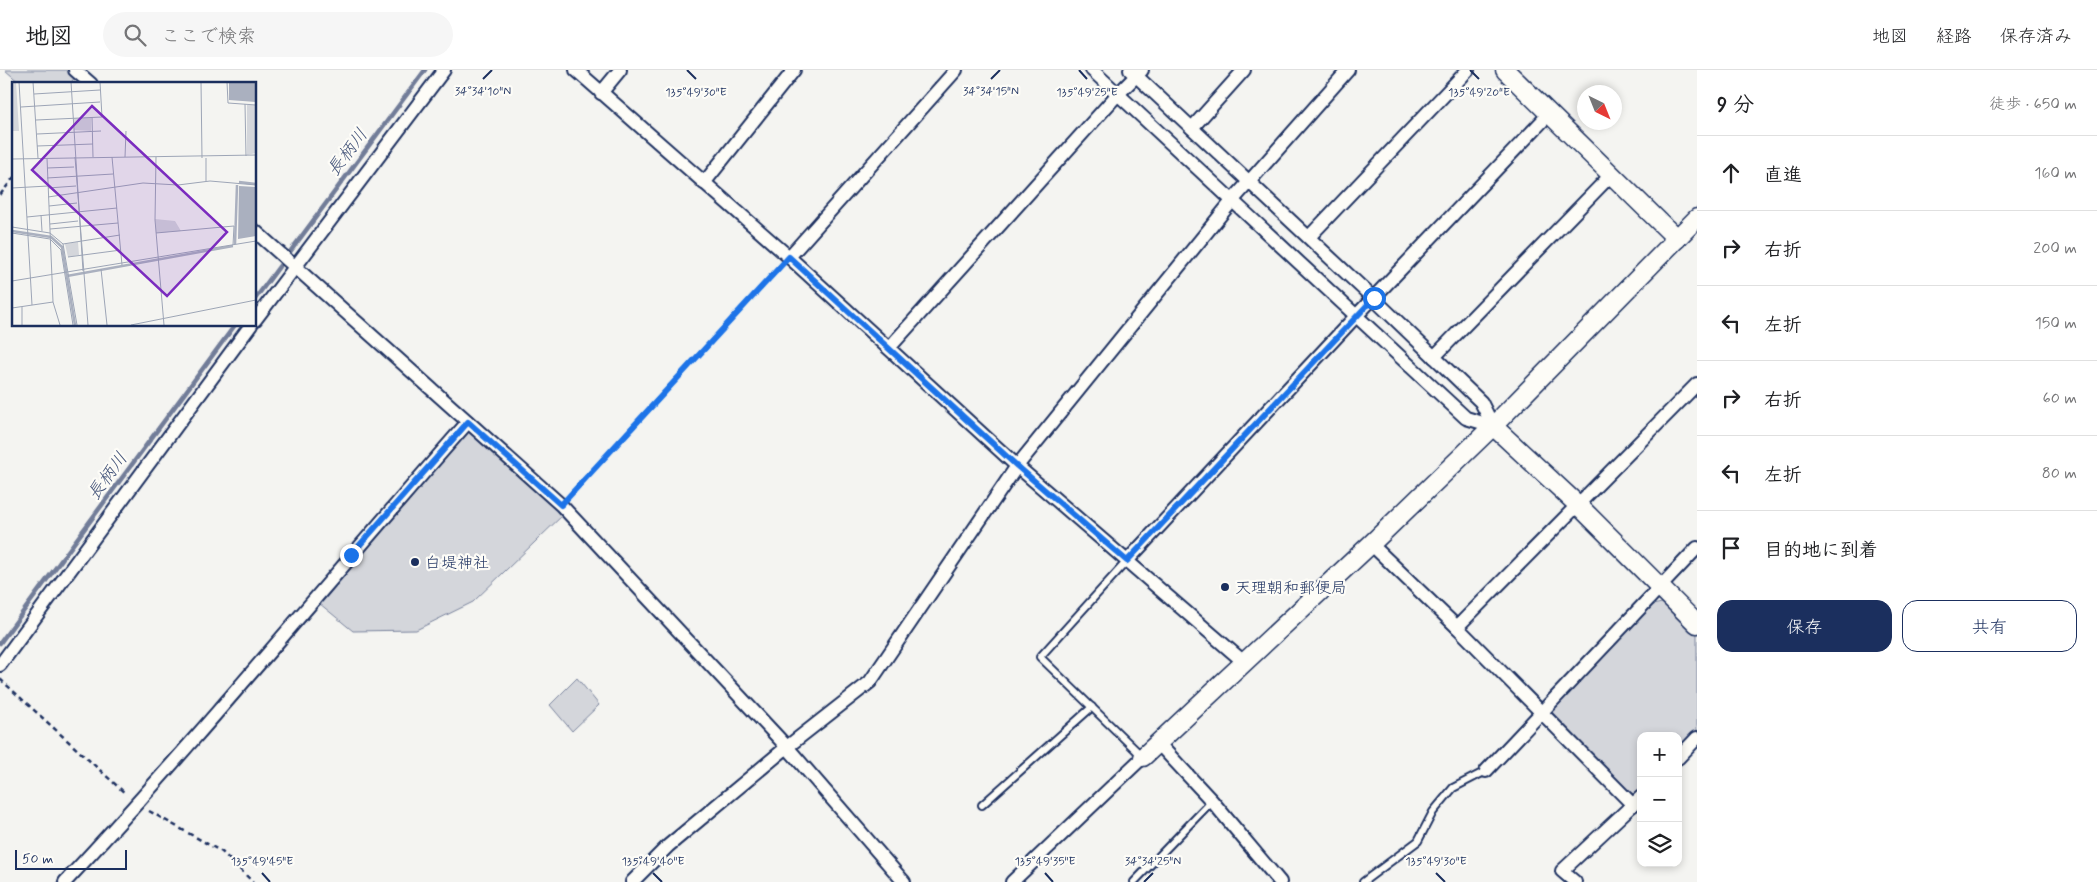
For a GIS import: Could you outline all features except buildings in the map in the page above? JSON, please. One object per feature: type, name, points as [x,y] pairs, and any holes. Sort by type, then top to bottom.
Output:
[{"type":"street","points":[[75,70],[88,82]]},
{"type":"street","points":[[256,319],[444,70]]},
{"type":"street","points":[[576,70],[789,257],[1017,466],[1245,663]]},
{"type":"street","points":[[601,93],[620,70]]},
{"type":"street","points":[[704,183],[794,70]]},
{"type":"street","points":[[789,257],[956,70]]},
{"type":"street","points":[[1092,70],[1466,418],[1494,426]]},
{"type":"street","points":[[1192,128],[1244,70]]},
{"type":"street","points":[[632,882],[668,846],[787,747],[870,682],[1017,466],[1232,201],[1348,70]]},
{"type":"street","points":[[1309,237],[1468,70]]},
{"type":"street","points":[[1505,70],[1677,239]]},
{"type":"street","points":[[889,348],[1136,72],[1192,128],[1374,298],[1481,402],[1494,426],[1578,505],[1697,624]]},
{"type":"street","points":[[1127,561],[1357,315],[1549,114]]},
{"type":"street","points":[[1434,357],[1611,175]]},
{"type":"street","points":[[1012,882],[1494,426],[1697,218]]},
{"type":"street","points":[[256,232],[561,505],[787,747],[904,882]]},
{"type":"street","points":[[0,665],[250,326]]},
{"type":"street","points":[[1457,627],[1697,384]]},
{"type":"street","points":[[65,882],[137,804],[468,422]]},
{"type":"street","points":[[1371,544],[1457,627],[1540,712],[1637,801],[1562,871],[1575,882]]},
{"type":"street","points":[[1486,770],[1697,548]]},
{"type":"street","points":[[1682,754],[1697,738]]},
{"type":"street","points":[[1158,743],[1212,801],[1280,882]]},
{"type":"lane","points":[[1127,561],[1040,657],[1143,757]]},
{"type":"lane","points":[[982,805],[1092,707]]},
{"type":"lane","points":[[1363,882],[1418,841],[1433,812],[1453,788],[1486,770]]},
{"type":"lane","points":[[1134,882],[1212,801]]},
{"type":"path","points":[[0,195],[12,180]]},
{"type":"path","points":[[561,505],[789,257]]},
{"type":"path","points":[[0,679],[137,804],[222,852],[253,882]]},
{"type":"shaded area","points":[[5,70],[67,70],[75,77],[71,82],[19,82]]},
{"type":"shaded area","points":[[468,422],[567,511],[473,602],[416,630],[353,631],[314,599]]},
{"type":"shaded area","points":[[1666,602],[1697,631],[1697,737],[1682,752],[1682,732],[1637,732],[1637,794],[1631,793],[1555,720],[1550,707],[1644,607]]},
{"type":"shaded area","points":[[577,678],[599,705],[572,731],[550,705]]},
{"type":"waterway","name":"長柄川","points":[[256,298],[425,70]]},
{"type":"waterway","name":"長柄川","points":[[0,643],[234,326]]},
{"type":"place","name":"白堤神社","points":[[415,562]]},
{"type":"place","name":"天理朝和郵便局","points":[[1225,587]]},
{"type":"route","points":[[351,555],[468,422],[561,505],[789,257],[1017,466],[1127,561],[1374,298]]}]
